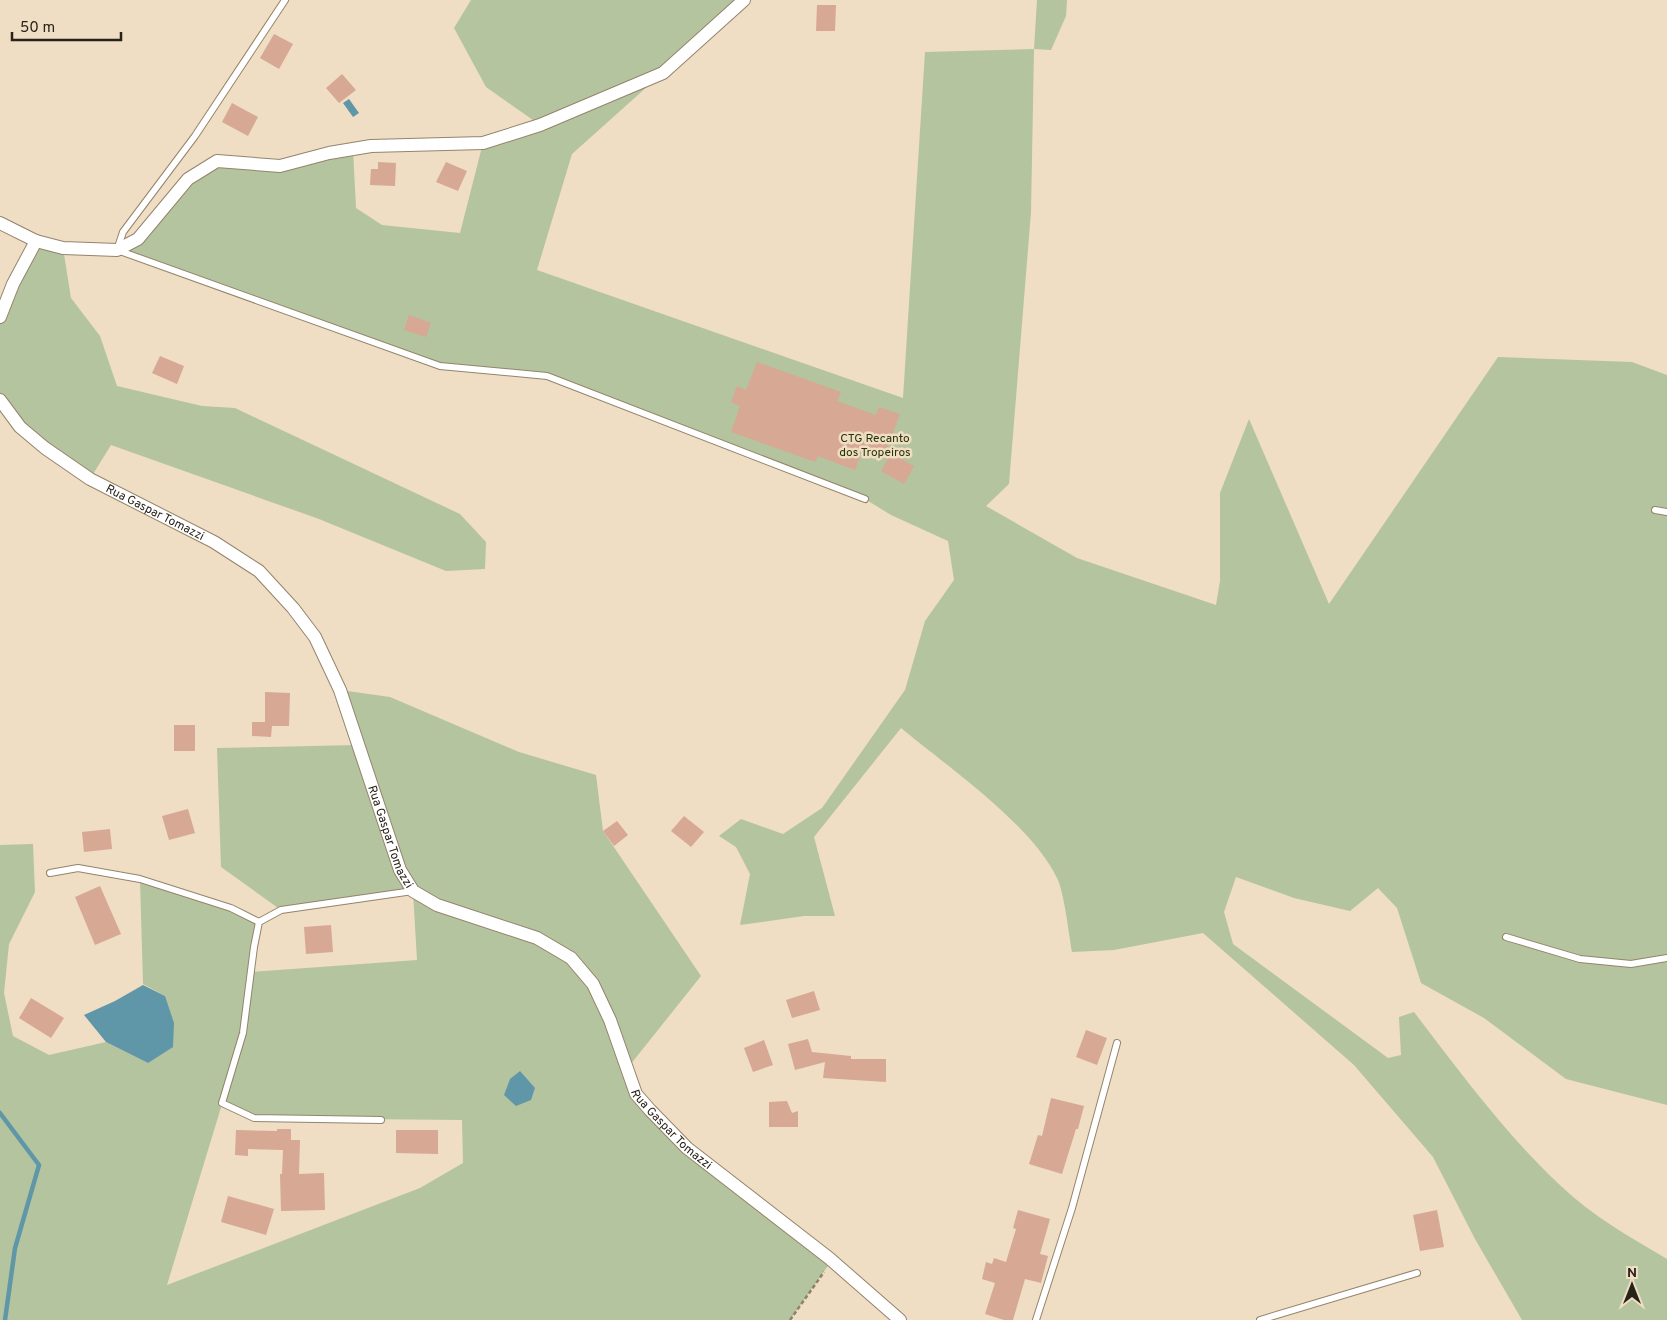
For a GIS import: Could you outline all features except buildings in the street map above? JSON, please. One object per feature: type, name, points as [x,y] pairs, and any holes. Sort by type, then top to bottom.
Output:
[{"type":"street","points":[[0,223],[36,241],[63,248],[117,250],[138,240],[188,179],[217,161],[280,166],[329,153],[371,146],[483,143],[540,125],[663,73],[744,0]]},
{"type":"street","points":[[0,317],[13,284],[36,241]]},
{"type":"street","name":"Rua Gaspar Tomazzi","points":[[0,400],[20,427],[45,448],[90,479],[214,542],[259,571],[293,608],[315,637],[340,690],[400,870],[413,892],[437,905],[537,938],[572,958],[593,984],[610,1020],[636,1094],[650,1110],[687,1148],[716,1173],[832,1260],[900,1320]]},
{"type":"lane","points":[[285,0],[195,136],[122,232],[117,250],[440,366],[547,376],[865,499]]},
{"type":"lane","points":[[1655,510],[1667,512]]},
{"type":"lane","points":[[50,873],[78,868],[140,879],[230,908],[259,922]]},
{"type":"lane","points":[[259,922],[281,910],[413,892]]},
{"type":"lane","points":[[259,922],[243,1033],[222,1103],[254,1118],[381,1120]]},
{"type":"lane","points":[[1506,937],[1580,958],[1631,964],[1667,958]]},
{"type":"lane","points":[[1036,1320],[1072,1208],[1117,1043]]},
{"type":"lane","points":[[1260,1320],[1417,1273]]},
{"type":"path","points":[[790,1320],[832,1260]]},
{"type":"green space","name":"CTG Recanto dos Tropeiros","points":[[471,0],[744,0],[572,154],[537,270],[903,398],[925,52],[1034,49],[1031,212],[1009,484],[986,506],[1077,558],[1216,605],[1220,581],[1220,493],[1249,419],[1329,604],[1498,357],[1632,362],[1667,375],[1667,1105],[1566,1079],[1484,1018],[1421,983],[1397,908],[1378,888],[1350,911],[1294,898],[1236,877],[1224,912],[1233,944],[1388,1058],[1401,1055],[1399,1017],[1414,1012],[1502,1124],[1540,1166],[1585,1207],[1612,1226],[1667,1259],[1667,1320],[1522,1320],[1475,1239],[1433,1157],[1354,1065],[1203,933],[1114,950],[1072,952],[1060,884],[1045,858],[1009,817],[987,797],[901,728],[814,837],[835,916],[804,916],[740,925],[750,874],[736,847],[719,836],[741,819],[783,834],[822,808],[905,690],[925,621],[954,580],[948,541],[891,515],[865,499],[547,376],[440,366],[117,250],[138,239],[188,179],[217,161],[280,166],[353,149],[356,208],[382,225],[460,233],[483,143],[540,125],[486,87],[454,28]]},
{"type":"green space","points":[[1037,0],[1067,0],[1066,16],[1051,50],[1034,49]]},
{"type":"green space","points":[[36,241],[63,248],[71,298],[100,336],[117,386],[202,406],[235,408],[460,514],[486,542],[485,569],[446,571],[319,519],[111,445],[90,479],[45,448],[0,400],[0,317]]},
{"type":"green space","points":[[340,690],[390,697],[519,752],[596,775],[603,831],[701,976],[626,1070],[650,1110],[832,1260],[790,1320],[0,1320],[0,845],[33,844],[35,892],[9,944],[4,993],[13,1036],[49,1055],[106,1042],[148,1063],[165,996],[143,984],[140,879],[231,908],[259,922],[251,972],[417,960],[413,892],[281,910],[221,867],[217,748],[358,745]],"holes":[[[222,1104],[254,1118],[462,1120],[463,1163],[420,1188],[167,1285]]]},
{"type":"water","points":[[349,99],[359,113],[353,117],[343,103]]},
{"type":"water","points":[[143,985],[165,996],[174,1023],[173,1047],[148,1063],[106,1042],[84,1015],[115,1001]]},
{"type":"water","points":[[520,1071],[535,1088],[531,1100],[516,1106],[504,1095],[510,1079]]},
{"type":"waterway","points":[[0,1113],[39,1165],[15,1248],[5,1320]]}]
